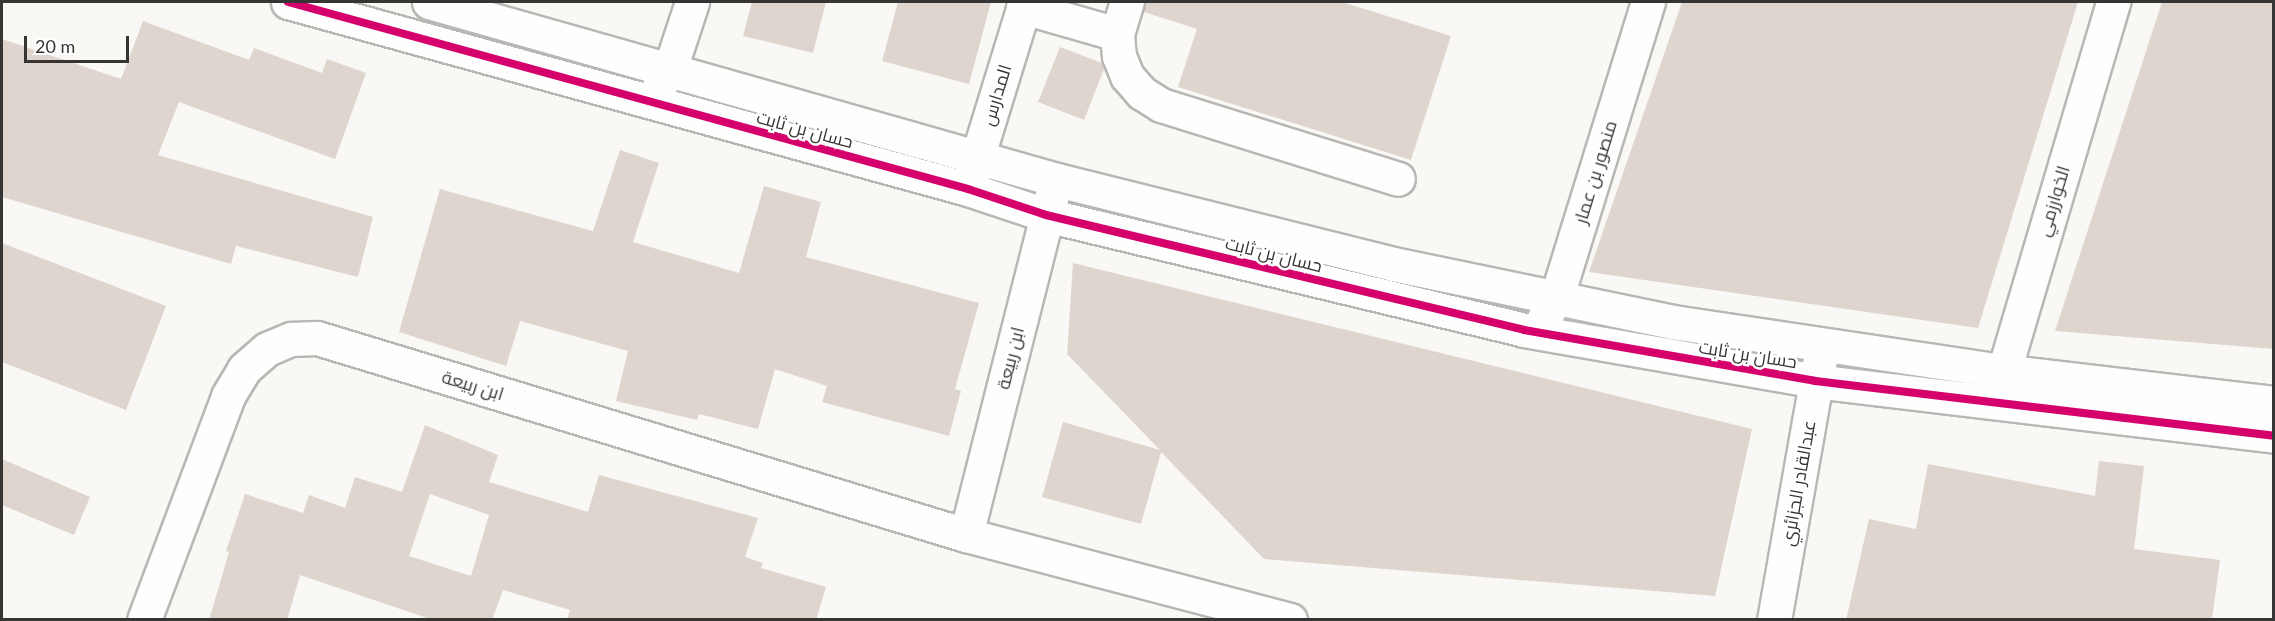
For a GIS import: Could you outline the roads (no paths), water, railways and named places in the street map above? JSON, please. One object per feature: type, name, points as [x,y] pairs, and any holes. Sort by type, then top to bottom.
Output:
[{"type":"street","name":"حسان بن ثابت","points":[[288,2],[367,11],[639,98],[968,189],[1046,215],[1524,330],[1815,381],[1998,387],[2274,403]]},
{"type":"street","name":"حسان بن ثابت","points":[[429,2],[1057,180],[1393,264],[1556,299],[1823,346],[1998,387],[2274,436]]},
{"type":"street","points":[[639,98],[660,85],[670,69],[692,2]]},
{"type":"street","points":[[1127,2],[1117,34],[1119,56],[1127,76],[1142,93],[1161,105],[1398,179]]},
{"type":"street","name":"منصور بن عمار","points":[[1524,330],[1549,313],[1556,299],[1648,2]]},
{"type":"street","name":"الخوارزمي","points":[[1998,387],[2113,2]]},
{"type":"street","points":[[1024,4],[1117,34]]},
{"type":"street","name":"المدارس","points":[[968,189],[1024,4]]},
{"type":"street","name":"ابن ربيعة","points":[[966,535],[1046,215],[1057,180]]},
{"type":"street","name":"ابن ربيعة","points":[[144,620],[228,396],[244,369],[267,349],[291,339],[317,338],[966,535],[1290,620]]},
{"type":"street","name":"عبدالقادر الجزائري","points":[[1774,620],[1823,346]]}]
